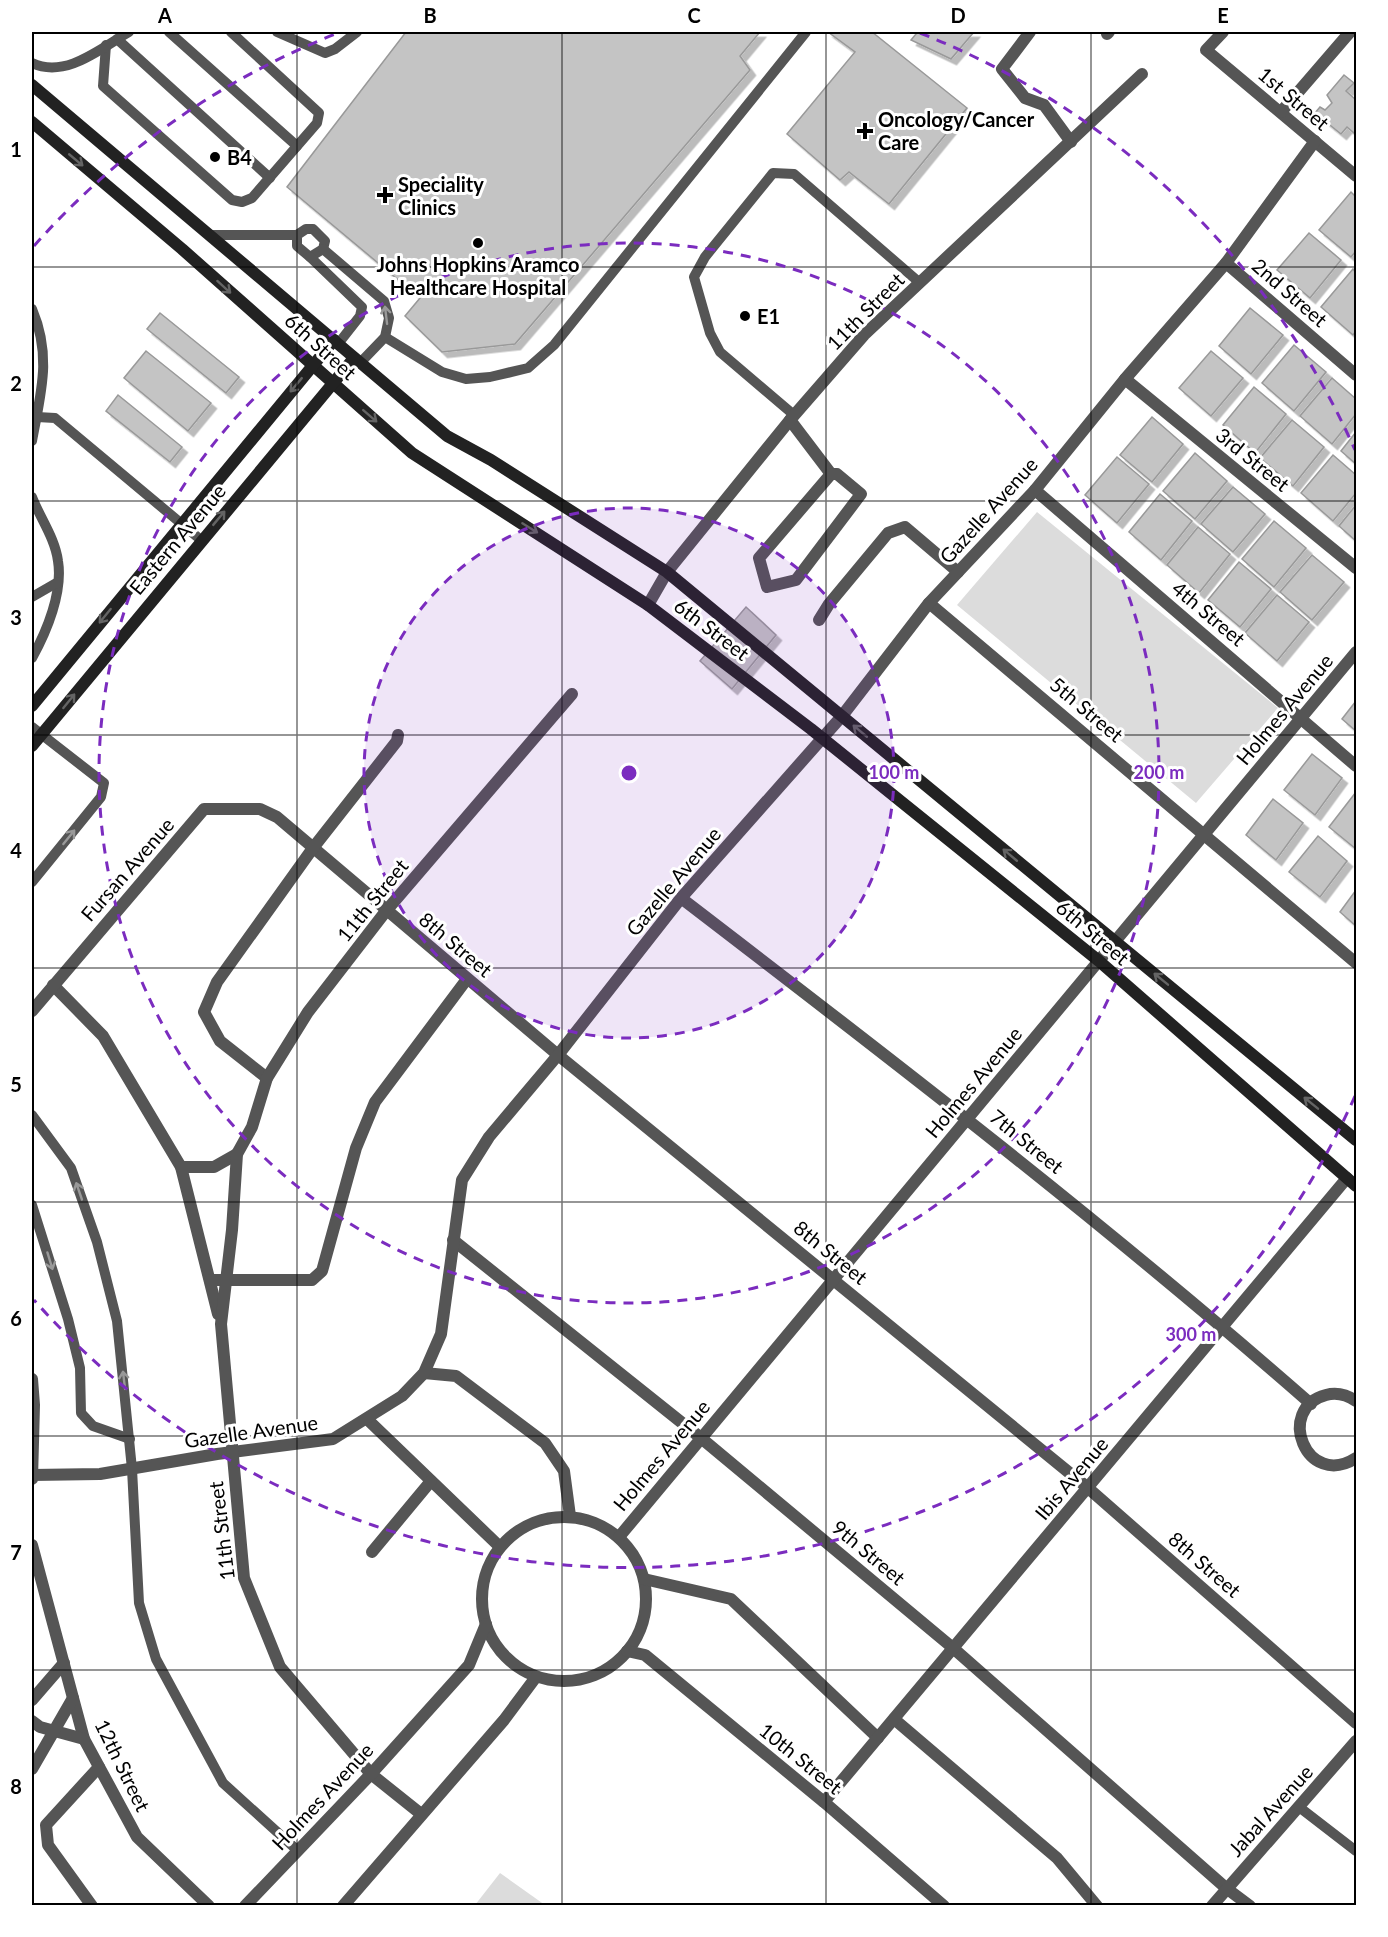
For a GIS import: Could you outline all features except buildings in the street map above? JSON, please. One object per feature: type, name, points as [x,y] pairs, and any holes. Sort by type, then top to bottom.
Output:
[{"type":"main road","name":"6th Street","points":[[32,85],[447,436],[491,460],[668,572],[1356,1140]]},
{"type":"main road","name":"6th Street","points":[[32,122],[182,249],[411,453],[648,605],[823,739],[1099,961],[1352,1182]]},
{"type":"main road","name":"Eastern Avenue","points":[[32,706],[181,523],[313,365],[336,342]]},
{"type":"main road","name":"Eastern Avenue","points":[[32,746],[37,730],[333,383],[357,360]]},
{"type":"street","points":[[1030,32],[1002,69],[1025,98],[1044,105],[1071,142]]},
{"type":"street","name":"1st Street","points":[[1223,32],[1206,50],[1356,176]]},
{"type":"street","points":[[1281,112],[1350,32]]},
{"type":"street","name":"11th Street","points":[[648,605],[668,572],[792,417],[864,335],[1142,74]]},
{"type":"street","name":"Gazelle Avenue","points":[[32,1476],[100,1474],[232,1452],[333,1439],[402,1396],[424,1373],[441,1334],[462,1180],[489,1137],[558,1055],[681,898],[842,716],[929,603],[1035,490],[1125,379],[1226,262],[1316,141]]},
{"type":"street","name":"2nd Street","points":[[1226,262],[1356,375]]},
{"type":"street","name":"3rd Street","points":[[1125,379],[1356,568]]},
{"type":"street","points":[[792,417],[831,474]]},
{"type":"street","points":[[831,474],[837,474],[861,494],[796,580],[767,587],[759,558],[831,474]]},
{"type":"street","name":"4th Street","points":[[1035,490],[1356,766]]},
{"type":"street","points":[[819,620],[829,604],[888,533],[905,526],[958,572]]},
{"type":"street","name":"5th Street","points":[[929,603],[1206,834],[1356,963]]},
{"type":"street","name":"Holmes Avenue","points":[[619,1537],[1356,652]]},
{"type":"street","name":"11th Street","points":[[220,1324],[237,1154],[252,1127],[267,1078],[308,1012],[386,911],[572,694]]},
{"type":"street","points":[[267,1078],[220,1041],[204,1012],[216,982],[313,848],[397,741],[398,735]]},
{"type":"street","name":"Fursan Avenue","points":[[32,1011],[204,809],[260,809],[277,817]]},
{"type":"street","name":"8th Street","points":[[277,817],[558,1055],[1088,1488],[1356,1722]]},
{"type":"street","name":"7th Street","points":[[681,898],[968,1118],[1223,1326],[1311,1404]]},
{"type":"street","points":[[210,1280],[312,1280],[322,1272],[356,1148],[375,1102],[467,979]]},
{"type":"street","name":"11th Street","points":[[53,985],[103,1036],[182,1167],[220,1324],[244,1578],[280,1668],[371,1774],[421,1814]]},
{"type":"street","points":[[182,1167],[214,1167],[237,1154]]},
{"type":"street","name":"Ibis Avenue","points":[[824,1802],[1223,1326],[1352,1182]]},
{"type":"street","name":"9th Street","points":[[453,1240],[701,1438],[953,1648],[1226,1888],[1250,1905]]},
{"type":"street","points":[[424,1373],[456,1376],[545,1443],[564,1470],[570,1516]]},
{"type":"street","points":[[32,1379],[34,1405],[32,1476]]},
{"type":"street","points":[[1356,1401],[1343,1395],[1332,1394],[1321,1397],[1311,1404],[1302,1416],[1300,1427],[1300,1438],[1308,1453],[1322,1463],[1344,1464],[1356,1458]]},
{"type":"street","points":[[367,1419],[500,1547]]},
{"type":"street","points":[[372,1552],[431,1481]]},
{"type":"street","points":[[570,1516],[595,1522],[619,1537],[634,1555],[644,1579],[644,1617],[627,1652],[607,1669],[584,1679],[558,1681],[536,1677],[521,1670],[501,1653],[486,1624],[482,1606],[483,1580],[500,1547],[510,1536],[532,1523],[570,1516]]},
{"type":"street","name":"12th Street","points":[[32,1545],[84,1739],[137,1837],[208,1905]]},
{"type":"street","points":[[644,1579],[731,1599],[878,1738]]},
{"type":"street","name":"Holmes Avenue","points":[[245,1905],[371,1774],[469,1665],[486,1624]]},
{"type":"street","name":"10th Street","points":[[627,1652],[645,1655],[824,1802],[944,1905]]},
{"type":"street","points":[[32,1700],[64,1663]]},
{"type":"street","points":[[343,1905],[504,1720],[536,1677]]},
{"type":"street","points":[[32,1769],[73,1698]]},
{"type":"street","points":[[894,1719],[1057,1858],[1097,1905]]},
{"type":"street","points":[[32,1721],[54,1731],[84,1739]]},
{"type":"street","name":"Jabal Avenue","points":[[1212,1905],[1356,1741]]},
{"type":"street","points":[[92,1905],[48,1845],[46,1825],[99,1767]]},
{"type":"lane","points":[[32,63],[59,67],[77,62],[129,32]]},
{"type":"lane","points":[[169,32],[297,146]]},
{"type":"lane","points":[[106,45],[103,86],[232,200],[242,202],[252,198],[270,178],[317,123],[319,113],[231,32]]},
{"type":"lane","points":[[277,32],[324,52],[335,49],[357,32]]},
{"type":"lane","points":[[385,337],[442,372],[466,379],[490,377],[528,368],[554,345],[806,32]]},
{"type":"lane","points":[[117,39],[270,178]]},
{"type":"lane","points":[[792,417],[720,352],[710,333],[694,277],[705,257],[773,173],[794,174],[920,283]]},
{"type":"lane","points":[[211,235],[297,235],[306,228],[313,230],[325,241],[322,249],[310,258]]},
{"type":"lane","points":[[297,235],[297,246],[362,307],[360,316],[336,342]]},
{"type":"lane","points":[[322,249],[384,301],[389,318],[385,337],[357,360]]},
{"type":"lane","points":[[32,309],[42,335],[44,356],[42,394],[34,418],[32,441]]},
{"type":"lane","points":[[34,418],[55,418],[201,540]]},
{"type":"lane","points":[[32,497],[52,540],[58,561],[58,582],[52,610],[32,658]]},
{"type":"lane","points":[[32,597],[58,582]]},
{"type":"lane","points":[[32,882],[101,797],[104,783],[37,730]]},
{"type":"lane","points":[[34,1120],[71,1168],[97,1242],[117,1321],[130,1439],[139,1603],[156,1659],[224,1783],[297,1851]]},
{"type":"lane","points":[[32,1205],[68,1319],[80,1368],[81,1413],[93,1426],[130,1439]]},
{"type":"lane","points":[[1299,1807],[1356,1851]]},
{"type":"shaded area","points":[[1037,512],[1278,708],[1196,803],[957,605]]},
{"type":"shaded area","points":[[500,1873],[545,1905],[475,1905]]},
{"type":"place","name":"Oncology/Cancer Care","points":[[865,131]]},
{"type":"place","name":"B4","points":[[215,157]]},
{"type":"place","name":"Speciality Clinics","points":[[385,195]]},
{"type":"place","name":"Johns Hopkins Aramco Healthcare Hospital","points":[[478,243]]},
{"type":"place","name":"E1","points":[[745,316]]}]
